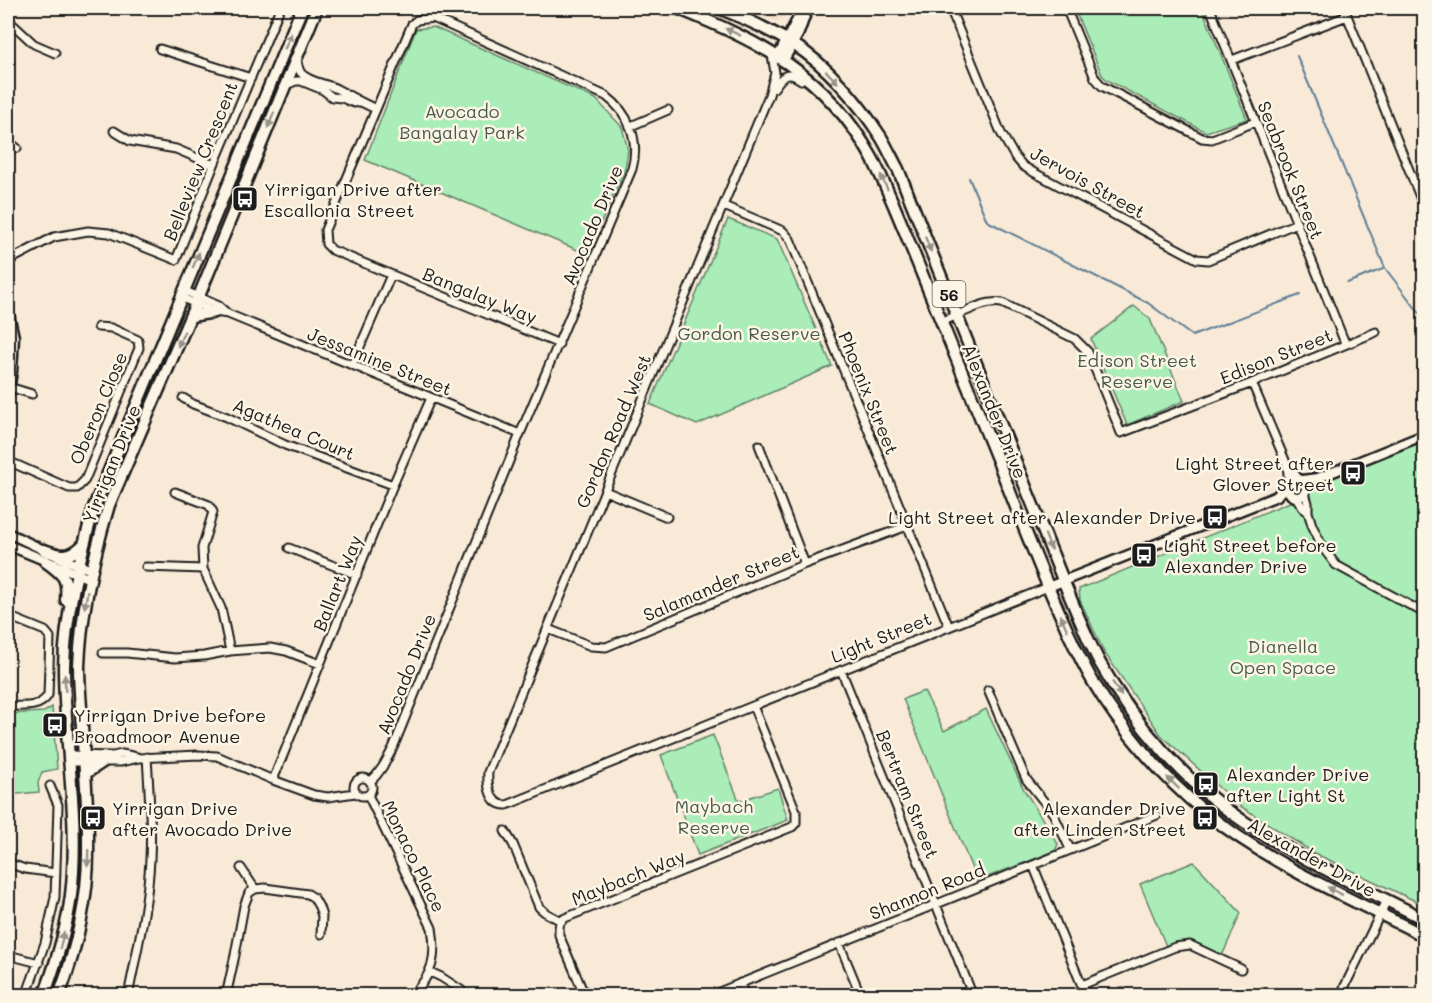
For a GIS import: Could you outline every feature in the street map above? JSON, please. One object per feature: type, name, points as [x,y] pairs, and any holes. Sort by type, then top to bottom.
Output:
[{"type":"main road","name":"Yirrigan Drive","points":[[44,996],[62,942],[71,895],[74,841],[64,666],[68,619],[83,545],[94,507],[302,8]]},
{"type":"main road","name":"Yirrigan Drive","points":[[59,996],[75,950],[88,872],[88,826],[79,668],[82,622],[99,537],[109,505],[191,316],[317,8]]},
{"type":"main road","name":"Alexander Drive","points":[[677,8],[733,32],[778,56],[825,94],[842,112],[859,138],[883,179],[1048,587],[1076,650],[1093,681],[1123,726],[1152,761],[1203,811],[1257,849],[1425,936]]},
{"type":"main road","name":"Alexander Drive","points":[[719,8],[790,43],[817,62],[852,98],[882,138],[898,169],[1063,580],[1100,663],[1125,702],[1153,739],[1185,773],[1226,809],[1259,831],[1304,857],[1425,918]]},
{"type":"main road","points":[[191,316],[215,312]]},
{"type":"main road","points":[[44,556],[69,555],[83,545]]},
{"type":"main road","points":[[44,556],[64,579],[68,619]]},
{"type":"main road","points":[[85,776],[104,761]]},
{"type":"street","name":"Belleview Crescent","points":[[8,261],[54,237],[88,231],[108,233],[176,260],[280,8]]},
{"type":"street","name":"Gordon Road West","points":[[790,43],[803,8]]},
{"type":"street","name":"Gordon Road West","points":[[497,804],[491,795],[488,772],[769,95],[778,56],[790,43],[808,8]]},
{"type":"street","name":"Jervois Street","points":[[950,8],[1001,133],[1023,166],[1197,258],[1208,260],[1297,223]]},
{"type":"street","points":[[1066,8],[1095,78],[1102,86],[1202,138],[1212,139],[1255,122]]},
{"type":"street","name":"Seabrook Street","points":[[1210,8],[1345,344]]},
{"type":"street","points":[[1344,8],[1425,207]]},
{"type":"street","points":[[1232,60],[1347,16]]},
{"type":"street","name":"Avocado Drive","points":[[370,782],[377,776],[393,748],[520,434],[633,169],[635,149],[631,126],[626,117],[606,96],[433,18],[417,20],[412,24],[325,230],[326,244],[332,250],[391,275]]},
{"type":"street","points":[[8,20],[34,44],[55,53]]},
{"type":"street","points":[[160,49],[251,78]]},
{"type":"street","points":[[297,57],[298,69],[304,75],[376,109]]},
{"type":"street","name":"Gordon Road West","points":[[769,95],[780,79],[788,75],[796,76],[825,94]]},
{"type":"street","points":[[286,85],[301,81],[332,96],[354,103],[359,102]]},
{"type":"street","points":[[631,126],[668,110]]},
{"type":"street","points":[[114,131],[129,141],[176,149],[214,165]]},
{"type":"street","points":[[8,141],[17,148]]},
{"type":"street","name":"Phoenix Street","points":[[724,206],[783,231],[790,238],[949,627]]},
{"type":"street","points":[[352,365],[391,275]]},
{"type":"street","name":"Bangalay Way","points":[[391,275],[559,344]]},
{"type":"street","name":"Jessamine Street","points":[[182,294],[219,306],[228,314]]},
{"type":"street","name":"Jessamine Street","points":[[197,300],[215,312],[228,314],[520,434]]},
{"type":"street","name":"Edison Street","points":[[941,322],[990,303],[1002,303],[1075,339],[1088,352],[1121,433],[1376,332]]},
{"type":"street","points":[[8,310],[14,337],[13,364],[8,391],[32,394]]},
{"type":"street","name":"Oberon Close","points":[[8,461],[69,488],[77,488],[85,480],[139,348],[138,340],[111,327],[98,327]]},
{"type":"street","points":[[1252,383],[1287,465],[1303,485],[1312,525],[1323,548],[1336,565],[1425,613]]},
{"type":"street","name":"Agathea Court","points":[[183,398],[285,445],[393,485]]},
{"type":"street","name":"Ballart Way","points":[[273,780],[393,485],[431,398]]},
{"type":"street","points":[[1303,485],[1425,435]]},
{"type":"street","points":[[759,445],[806,564]]},
{"type":"street","points":[[1287,465],[1289,493],[1308,512]]},
{"type":"street","points":[[1288,485],[1293,480],[1303,485]]},
{"type":"street","name":"Light Street","points":[[497,804],[507,805],[1277,496],[1288,485]]},
{"type":"street","points":[[1294,497],[1302,496],[1303,485]]},
{"type":"street","points":[[605,491],[667,517]]},
{"type":"street","points":[[175,492],[209,505],[213,512],[202,548],[203,569],[221,608],[230,651]]},
{"type":"street","name":"Light Street","points":[[1277,496],[1294,497]]},
{"type":"street","name":"Salamander Street","points":[[548,629],[591,646],[606,647],[806,564],[907,526]]},
{"type":"street","points":[[8,533],[44,556]]},
{"type":"street","points":[[8,544],[91,575]]},
{"type":"street","points":[[289,548],[357,575]]},
{"type":"street","points":[[146,567],[203,569]]},
{"type":"street","points":[[8,616],[45,631],[50,637],[48,695],[44,702],[36,705],[8,706]]},
{"type":"street","points":[[103,652],[175,658],[270,648],[286,651],[320,664]]},
{"type":"street","name":"Bertram Street","points":[[841,670],[973,996]]},
{"type":"street","points":[[988,690],[1026,779],[1053,813],[1070,849]]},
{"type":"street","name":"Maybach Way","points":[[585,996],[559,935],[561,921],[792,827],[796,823],[796,811],[753,706]]},
{"type":"street","points":[[84,760],[122,754],[143,757]]},
{"type":"street","points":[[69,759],[120,762],[143,757],[217,756],[273,780],[321,796],[355,793],[361,797],[368,795]]},
{"type":"street","points":[[128,996],[147,899],[150,858],[150,812],[143,757]]},
{"type":"street","name":"Avocado Drive","points":[[355,793],[353,786],[357,780],[364,778],[370,782],[372,789],[368,795]]},
{"type":"street","points":[[26,996],[45,943],[55,897],[58,805],[50,786]]},
{"type":"street","name":"Monaco Place","points":[[368,795],[432,928],[435,953],[430,972]]},
{"type":"street","name":"Shannon Road","points":[[709,996],[1157,815]]},
{"type":"street","points":[[505,831],[513,844],[539,907],[561,921]]},
{"type":"street","points":[[8,863],[25,869],[56,873]]},
{"type":"street","points":[[1033,865],[1086,996]]},
{"type":"street","points":[[241,868],[255,889]]},
{"type":"street","points":[[226,996],[243,906],[249,893],[255,889],[265,888],[308,894],[314,898],[322,916],[321,934]]},
{"type":"street","points":[[1340,996],[1387,900]]},
{"type":"street","points":[[839,943],[861,996]]},
{"type":"street","points":[[1082,984],[1175,947],[1190,945],[1241,969]]},
{"type":"street","points":[[8,955],[39,963]]},
{"type":"street","points":[[411,996],[430,972],[441,976],[461,990]]},
{"type":"street","points":[[740,983],[745,996]]},
{"type":"shaded area","points":[[745,8],[793,8],[790,14],[776,21]]},
{"type":"green space","points":[[1074,8],[1202,8],[1247,119],[1206,132],[1107,80],[1102,75]]},
{"type":"green space","name":"Avocado Bangalay Park","points":[[433,27],[596,99],[622,127],[628,150],[625,169],[587,254],[365,160],[416,29]]},
{"type":"green space","name":"Gordon Reserve","points":[[728,219],[777,239],[832,366],[697,425],[650,404]]},
{"type":"green space","name":"Edison Street Reserve","points":[[1134,306],[1150,319],[1184,401],[1127,425],[1091,339]]},
{"type":"green space","name":"Dianella Open Space","points":[[1424,441],[1424,905],[1314,853],[1237,804],[1161,735],[1104,652],[1080,600],[1079,589],[1290,502],[1307,488]]},
{"type":"green space","points":[[924,691],[944,731],[986,709],[1023,788],[1058,844],[1055,851],[977,881],[903,699]]},
{"type":"green space","points":[[52,707],[57,769],[42,772],[38,783],[39,792],[8,793],[8,714],[44,712]]},
{"type":"green space","name":"Maybach Reserve","points":[[713,735],[739,801],[778,788],[788,820],[698,855],[661,755]]},
{"type":"green space","points":[[1194,862],[1241,913],[1222,956],[1185,942],[1166,946],[1140,884]]},
{"type":"waterway","points":[[1278,8],[1281,15]]},
{"type":"waterway","points":[[1297,56],[1385,268],[1424,319]]},
{"type":"waterway","points":[[969,178],[987,221],[1148,303],[1192,336],[1300,295]]},
{"type":"waterway","points":[[1347,283],[1383,269]]},
{"type":"place","name":"Yirrigan Drive after Escallonia Street","points":[[245,199]]},
{"type":"place","name":"Light Street after Glover Street","points":[[1353,473]]},
{"type":"place","name":"Light Street after Alexander Drive","points":[[1215,517]]},
{"type":"place","name":"Light Street before Alexander Drive","points":[[1144,555]]},
{"type":"place","name":"Yirrigan Drive before Broadmoor Avenue","points":[[55,725]]},
{"type":"place","name":"Alexander Drive after Light St","points":[[1206,784]]},
{"type":"place","name":"Yirrigan Drive after Avocado Drive","points":[[93,818]]},
{"type":"place","name":"Alexander Drive after Linden Street","points":[[1205,818]]}]
